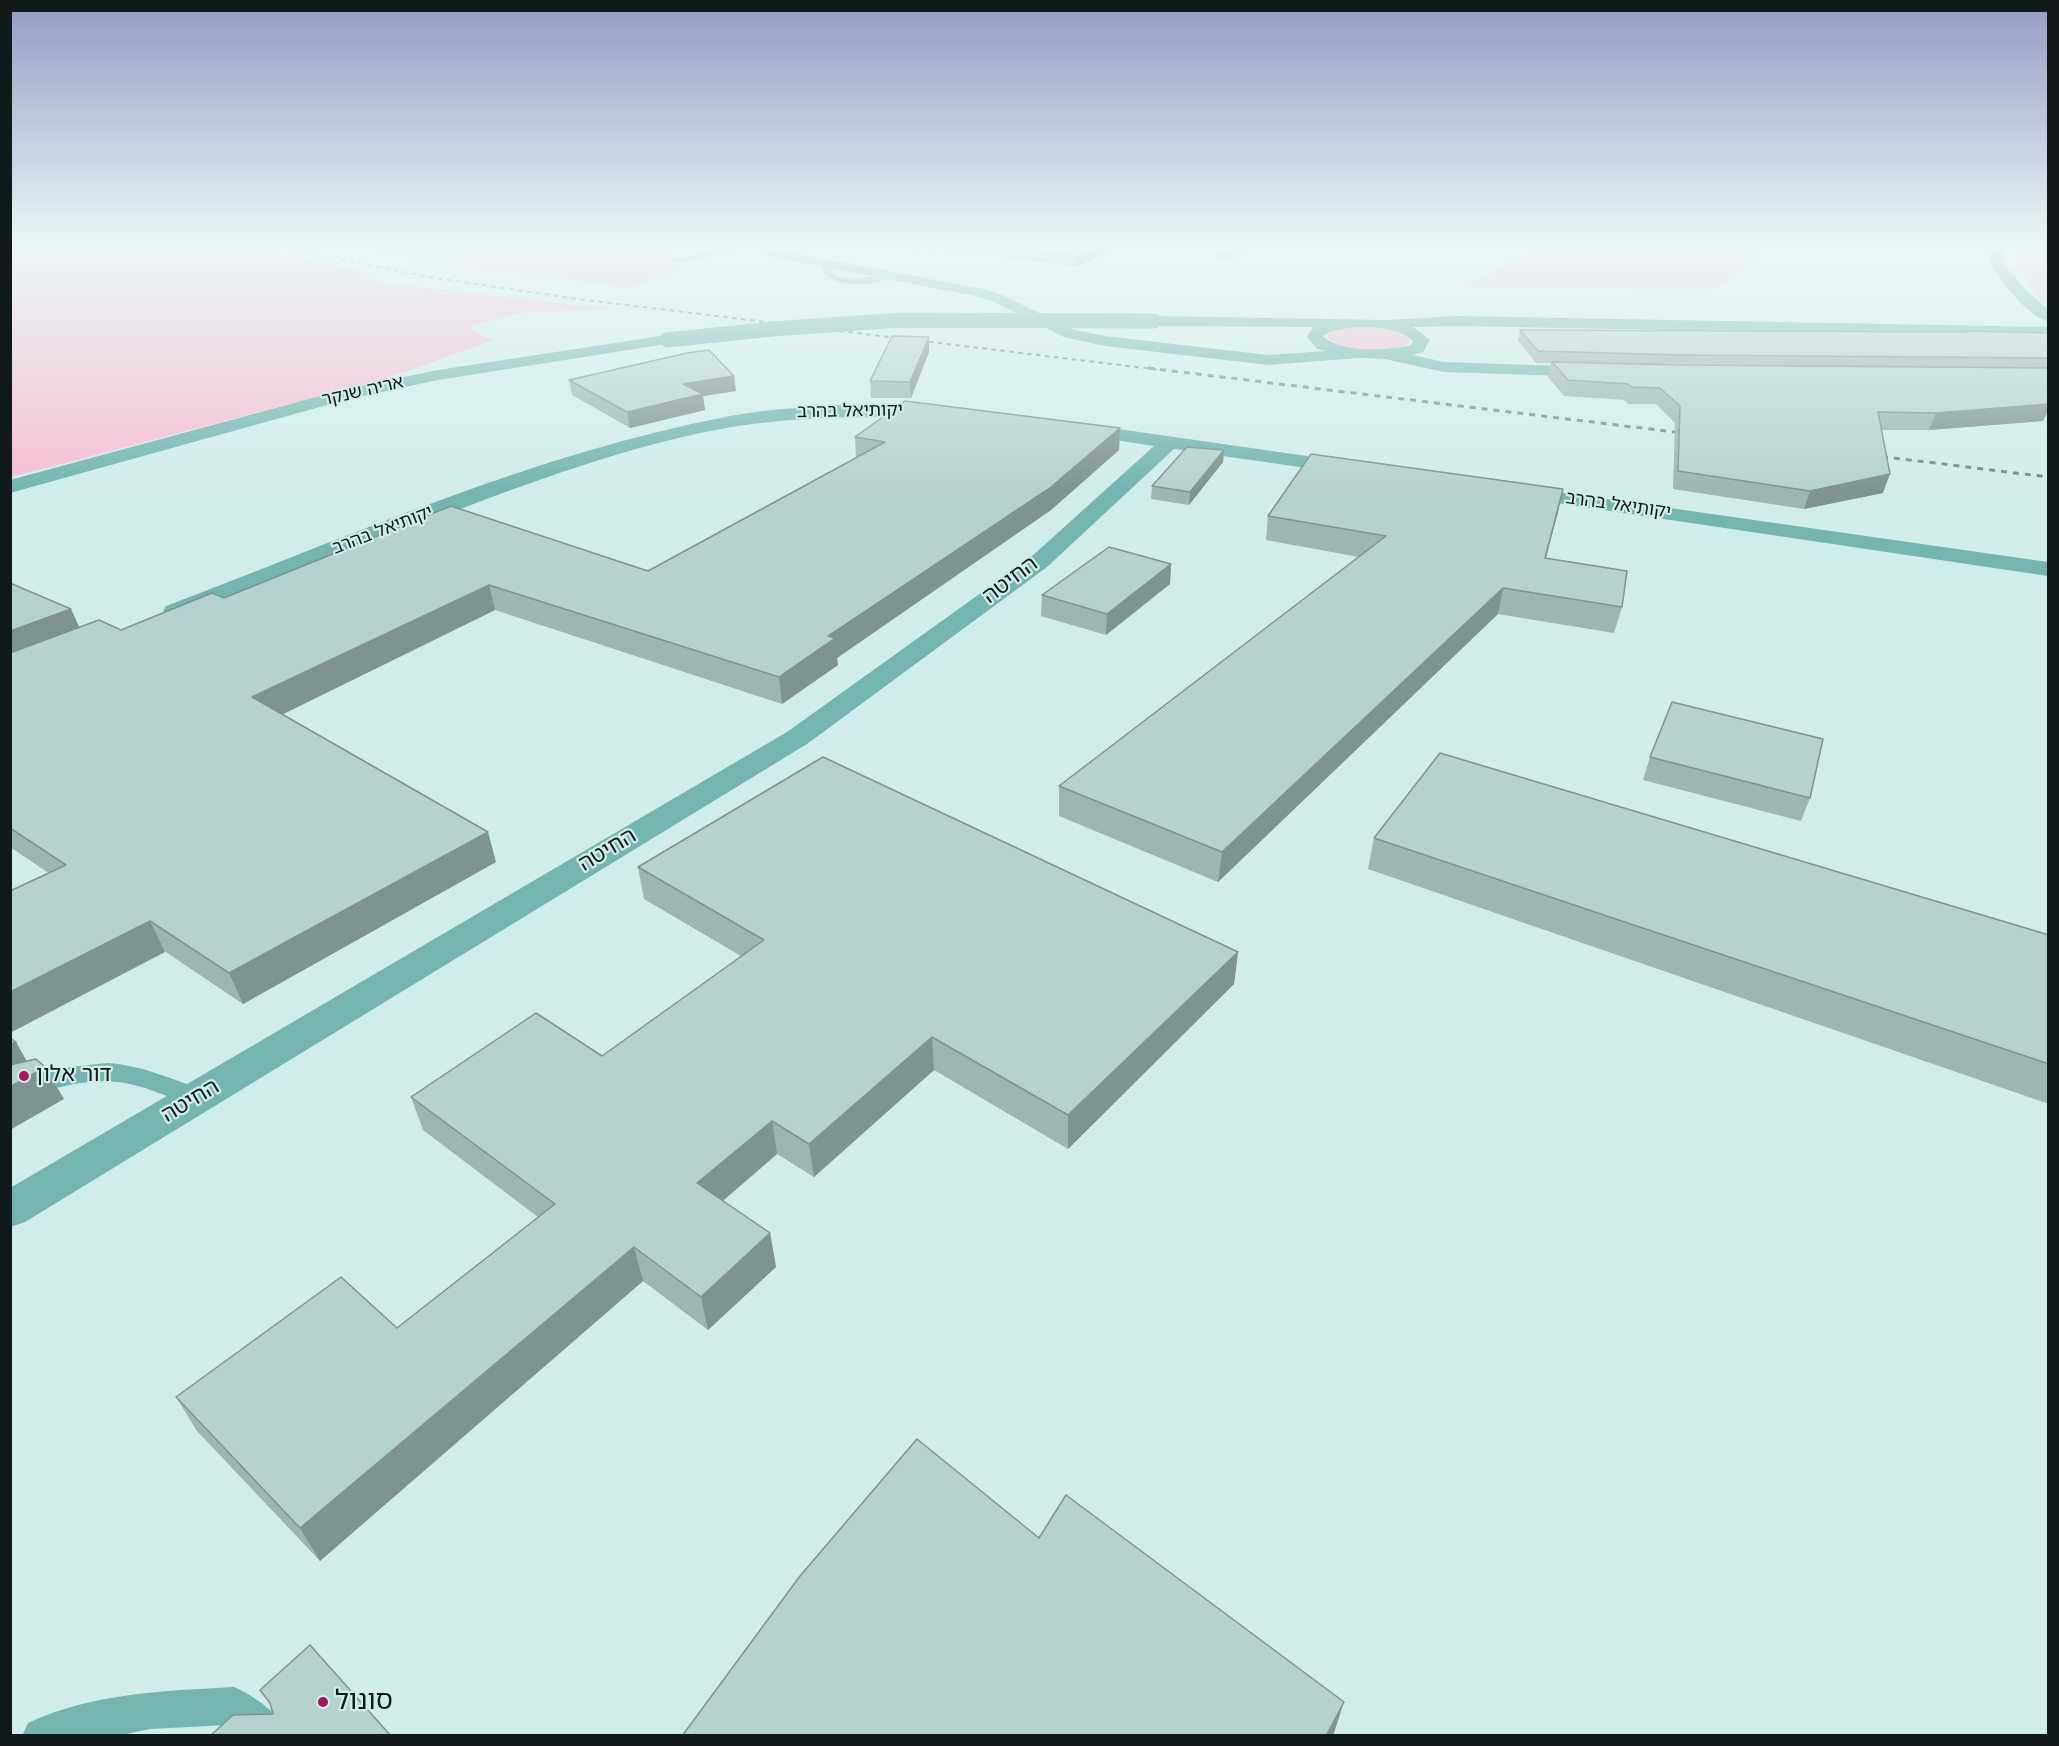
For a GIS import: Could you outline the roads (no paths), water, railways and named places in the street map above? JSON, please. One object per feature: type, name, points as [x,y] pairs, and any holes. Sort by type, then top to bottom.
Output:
[{"type":"street","name":"אריה שנקר","points":[[10,487],[342,395],[438,375],[667,340],[789,327]]},
{"type":"street","points":[[1056,327],[1086,338],[1251,358],[1300,359],[1359,353],[1386,354],[1428,364],[1467,368],[1616,372]]},
{"type":"street","name":"אריה שנקר","points":[[1287,327],[1319,341],[1359,353]]},
{"type":"street","points":[[1300,359],[1322,353],[1325,349],[1316,333],[1324,327]]},
{"type":"street","points":[[1388,327],[1414,340]]},
{"type":"street","points":[[1416,327],[1415,353],[1428,364]]},
{"type":"street","points":[[1650,327],[1996,338],[2049,332]]},
{"type":"street","points":[[1386,354],[1414,340]]},
{"type":"street","name":"יקותיאל בהרב","points":[[154,620],[532,474],[661,435],[772,414],[834,410],[914,411],[958,415]]},
{"type":"street","points":[[1058,426],[1372,471]]},
{"type":"street","name":"החיטה","points":[[10,1210],[797,738],[1038,562],[1170,442]]},
{"type":"street","name":"יקותיאל בהרב","points":[[1490,488],[2049,568]]},
{"type":"lane","points":[[1996,338],[2049,339]]},
{"type":"lane","points":[[10,1092],[65,1077],[109,1072],[153,1082],[197,1098]]},
{"type":"lane","points":[[41,1736],[56,1729],[150,1710],[234,1706],[270,1736]]},
{"type":"railway","points":[[811,327],[1161,370]]},
{"type":"railway","points":[[1148,368],[1691,434]]},
{"type":"railway","points":[[1870,455],[2048,477]]},
{"type":"place","name":"דור אלון","points":[[24,1076]]},
{"type":"place","name":"סונול","points":[[323,1702]]}]
